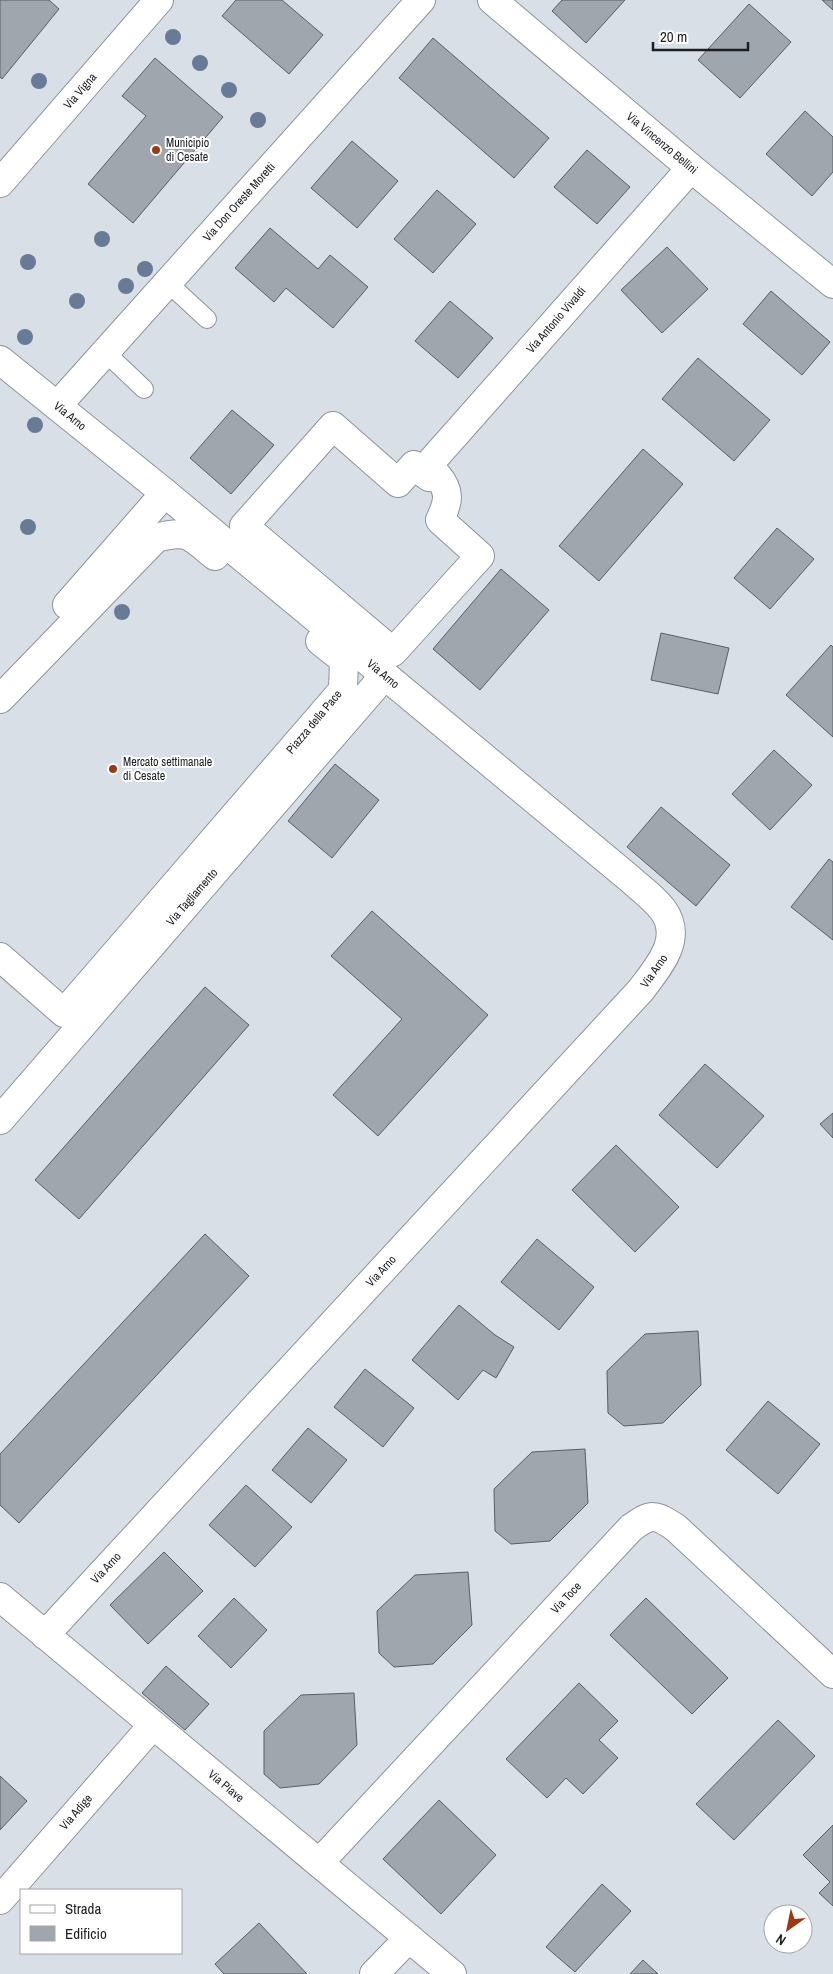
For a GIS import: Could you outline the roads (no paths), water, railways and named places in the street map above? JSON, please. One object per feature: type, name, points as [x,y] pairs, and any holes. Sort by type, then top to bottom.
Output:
[{"type":"street","name":"Via Vigna","points":[[0,183],[159,0]]},
{"type":"street","name":"Via Don Oreste Moretti","points":[[57,406],[421,0]]},
{"type":"street","name":"Via Vincenzo Bellini","points":[[492,0],[691,168],[833,284]]},
{"type":"street","name":"Via Antonio Vivaldi","points":[[422,472],[691,168]]},
{"type":"street","name":"Via Arno","points":[[0,360],[165,493],[621,871],[662,909],[669,919],[670,925],[670,946],[664,958],[641,990],[45,1635]]},
{"type":"street","points":[[333,426],[398,483],[414,465],[422,472],[428,477],[436,474],[446,485],[448,504],[440,520],[480,556],[393,652],[244,526],[333,426]]},
{"type":"street","points":[[0,682],[165,493]]},
{"type":"street","name":"Piazza della Pace","points":[[0,699],[156,538],[174,533],[188,534],[344,660],[343,690],[64,1013],[0,957]]},
{"type":"street","name":"Via Tagliamento","points":[[0,1120],[385,675]]},
{"type":"street","name":"Via Toce","points":[[319,1863],[624,1535],[646,1517],[657,1517],[676,1528],[833,1674]]},
{"type":"street","name":"Via Piave","points":[[0,1596],[452,1974]]},
{"type":"street","name":"Via Adige","points":[[0,1900],[153,1725]]},
{"type":"street","points":[[374,1974],[409,1938]]},
{"type":"lane","points":[[167,282],[207,319]]},
{"type":"lane","points":[[105,352],[144,389]]},
{"type":"place","name":"Municipio di Cesate","points":[[156,150]]},
{"type":"place","name":"Mercato settimanale di Cesate","points":[[113,769]]}]
